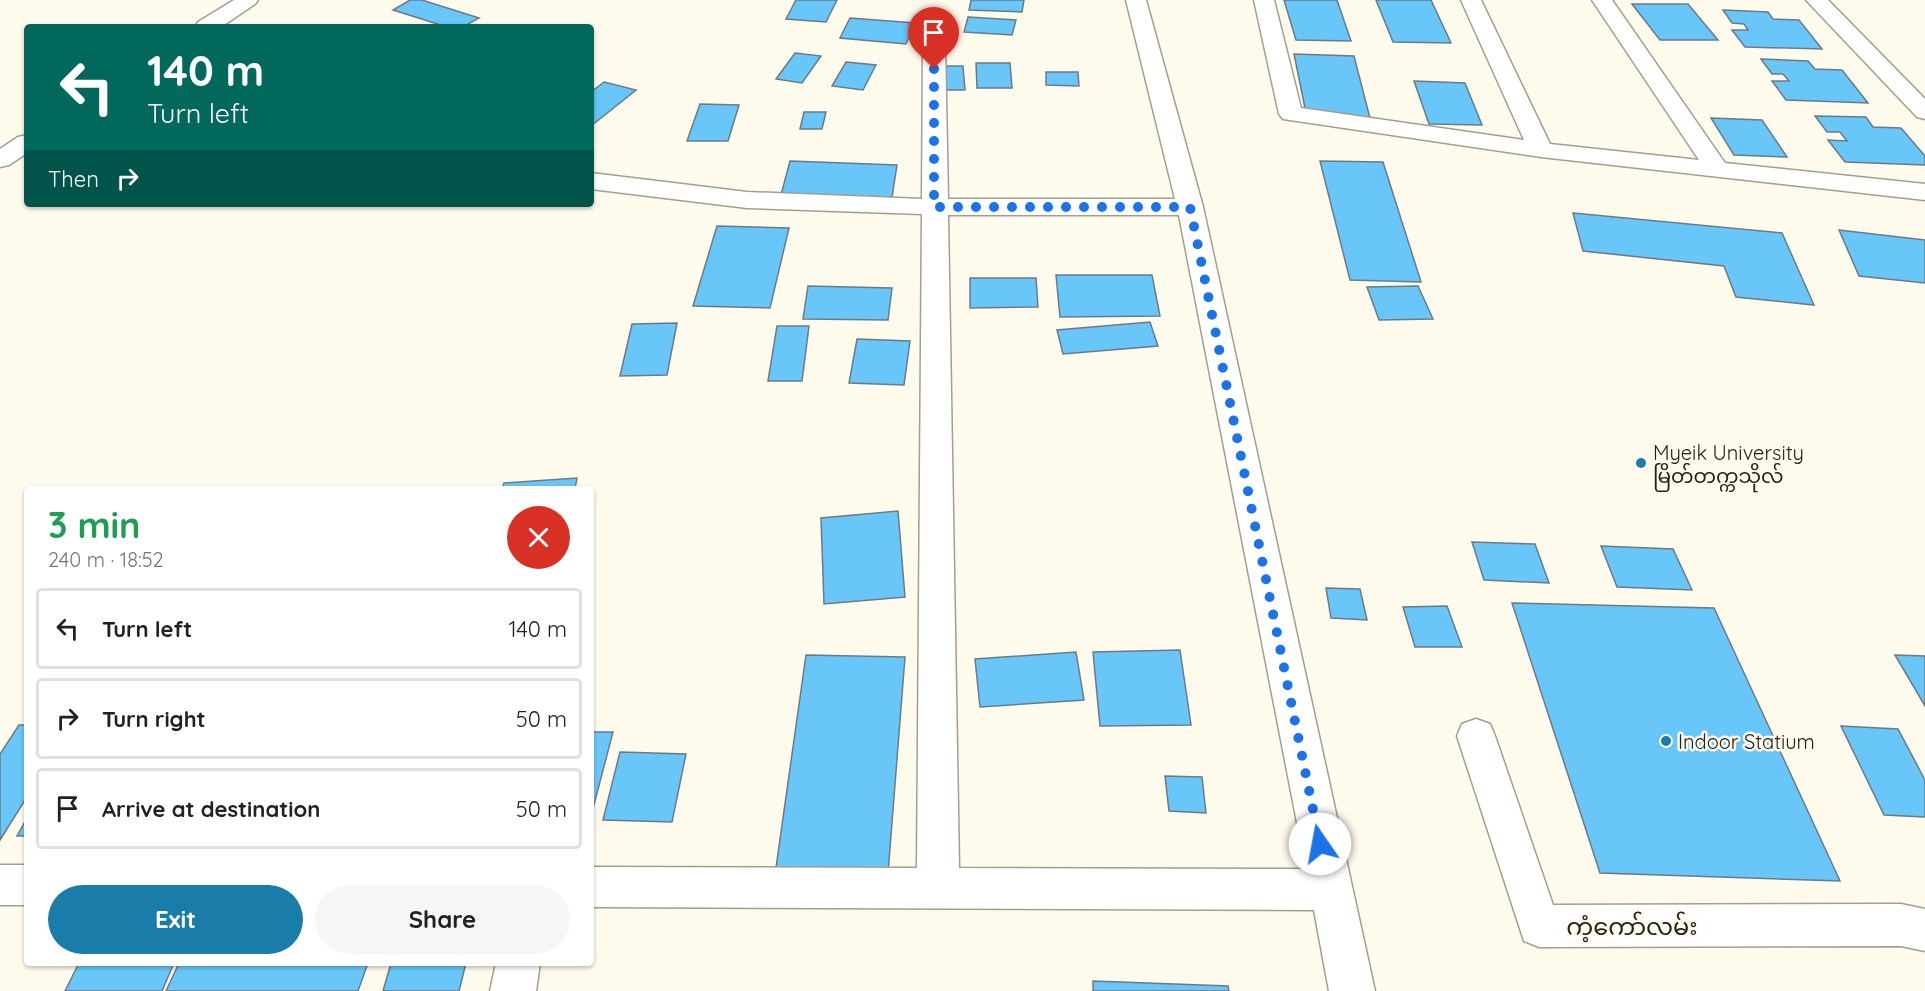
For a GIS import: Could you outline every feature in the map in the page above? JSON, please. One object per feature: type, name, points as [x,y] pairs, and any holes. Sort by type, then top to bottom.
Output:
[{"type":"street","points":[[211,24],[248,0]]},
{"type":"street","points":[[1136,0],[1190,207],[1329,890],[1352,991]]},
{"type":"street","points":[[1264,0],[1291,114],[1541,150],[1716,167],[1925,192]]},
{"type":"street","points":[[1471,0],[1541,150]]},
{"type":"street","points":[[1602,0],[1716,167]]},
{"type":"street","points":[[1816,0],[1925,112]]},
{"type":"street","points":[[934,45],[938,889]]},
{"type":"street","points":[[0,160],[24,144]]},
{"type":"street","points":[[594,181],[747,200],[934,207],[1190,207]]},
{"type":"street","name":"ကံ့ကော်လမ်း","points":[[1476,736],[1539,926],[1901,925],[1925,930]]},
{"type":"street","points":[[0,885],[24,885]]},
{"type":"street","points":[[594,887],[1329,890]]},
{"type":"street","points":[[513,991],[517,966]]},
{"type":"building","points":[[410,0],[422,0],[479,18],[468,24],[437,24],[393,10]]},
{"type":"building","points":[[796,0],[837,0],[826,22],[786,19]]},
{"type":"building","points":[[971,0],[1024,0],[1022,12],[969,10]]},
{"type":"building","points":[[1284,0],[1337,0],[1351,41],[1296,40]]},
{"type":"building","points":[[1376,0],[1431,0],[1451,43],[1393,42]]},
{"type":"building","points":[[1632,4],[1688,4],[1718,40],[1660,40]]},
{"type":"building","points":[[1723,10],[1768,12],[1773,19],[1799,20],[1822,49],[1745,47],[1732,30],[1748,30],[1744,24],[1732,23]]},
{"type":"building","points":[[968,17],[1016,20],[1012,35],[964,32]]},
{"type":"building","points":[[850,18],[915,23],[906,44],[840,38]]},
{"type":"building","points":[[795,53],[821,56],[802,83],[776,79]]},
{"type":"building","points":[[1294,54],[1354,56],[1372,126],[1308,123]]},
{"type":"building","points":[[1761,59],[1808,61],[1815,69],[1842,70],[1868,103],[1786,100],[1772,81],[1789,81],[1783,74],[1772,74]]},
{"type":"building","points":[[846,62],[876,65],[863,90],[832,86]]},
{"type":"building","points":[[976,63],[1010,63],[1012,88],[977,88]]},
{"type":"building","points":[[943,66],[963,66],[965,90],[945,90]]},
{"type":"building","points":[[1046,72],[1078,72],[1079,86],[1046,85]]},
{"type":"building","points":[[1414,81],[1465,83],[1482,125],[1429,124]]},
{"type":"building","points":[[604,82],[636,90],[594,124],[594,90]]},
{"type":"building","points":[[700,104],[739,105],[728,141],[687,141]]},
{"type":"building","points":[[804,112],[826,112],[822,129],[800,129]]},
{"type":"building","points":[[1815,116],[1866,117],[1873,127],[1901,128],[1925,156],[1925,165],[1845,162],[1828,140],[1847,141],[1840,132],[1827,132]]},
{"type":"building","points":[[1711,118],[1762,120],[1787,157],[1734,155]]},
{"type":"building","points":[[790,161],[897,165],[890,210],[778,206]]},
{"type":"building","points":[[1320,161],[1383,162],[1421,282],[1350,280]]},
{"type":"building","points":[[1573,213],[1782,233],[1814,305],[1736,297],[1724,266],[1583,251]]},
{"type":"building","points":[[717,226],[789,228],[770,308],[693,306]]},
{"type":"building","points":[[1839,230],[1925,240],[1925,283],[1859,276]]},
{"type":"building","points":[[1056,275],[1152,275],[1160,316],[1060,317]]},
{"type":"building","points":[[970,278],[1036,278],[1038,307],[970,308]]},
{"type":"building","points":[[808,286],[892,288],[888,320],[803,319]]},
{"type":"building","points":[[1418,286],[1433,319],[1379,320],[1367,287]]},
{"type":"building","points":[[1150,322],[1158,346],[1063,354],[1057,330]]},
{"type":"building","points":[[677,323],[667,375],[620,376],[632,324]]},
{"type":"building","points":[[777,326],[809,326],[802,381],[768,381]]},
{"type":"building","points":[[857,339],[910,341],[904,385],[849,383]]},
{"type":"building","points":[[577,478],[576,486],[503,486],[504,483]]},
{"type":"building","points":[[898,511],[905,597],[824,604],[821,518]]},
{"type":"building","points":[[1472,542],[1535,544],[1549,583],[1484,580]]},
{"type":"building","points":[[1601,546],[1673,549],[1692,590],[1617,587]]},
{"type":"building","points":[[1326,588],[1360,589],[1367,620],[1331,618]]},
{"type":"building","name":"Indoor Statium","points":[[1512,603],[1714,608],[1840,881],[1600,873]]},
{"type":"building","points":[[1447,606],[1462,647],[1415,647],[1403,607]]},
{"type":"building","points":[[1180,650],[1191,725],[1100,726],[1093,652]]},
{"type":"building","points":[[1076,652],[1084,700],[980,707],[975,659]]},
{"type":"building","points":[[806,655],[905,657],[886,899],[772,896]]},
{"type":"building","points":[[1895,655],[1925,656],[1925,706]]},
{"type":"building","points":[[19,725],[24,725],[24,802],[0,840],[0,754]]},
{"type":"building","points":[[1841,726],[1898,729],[1925,780],[1925,817],[1884,815]]},
{"type":"building","points":[[594,732],[613,732],[594,805]]},
{"type":"building","points":[[620,752],[686,754],[672,822],[603,820]]},
{"type":"building","points":[[1165,776],[1202,777],[1206,813],[1169,811]]},
{"type":"building","points":[[24,823],[24,836],[17,836]]},
{"type":"building","points":[[78,966],[173,966],[162,991],[65,991]]},
{"type":"building","points":[[178,966],[367,966],[358,991],[166,991]]},
{"type":"building","points":[[390,966],[465,966],[459,991],[383,991]]},
{"type":"building","points":[[1093,981],[1228,986],[1229,991],[1093,991]]},
{"type":"place","name":"Myeik University မြိတ်တက္ကသိုလ်","points":[[1641,463]]},
{"type":"place","name":"Indoor Statium","points":[[1666,741]]},
{"type":"route","points":[[934,69],[934,207],[1190,207],[1320,844]]}]
